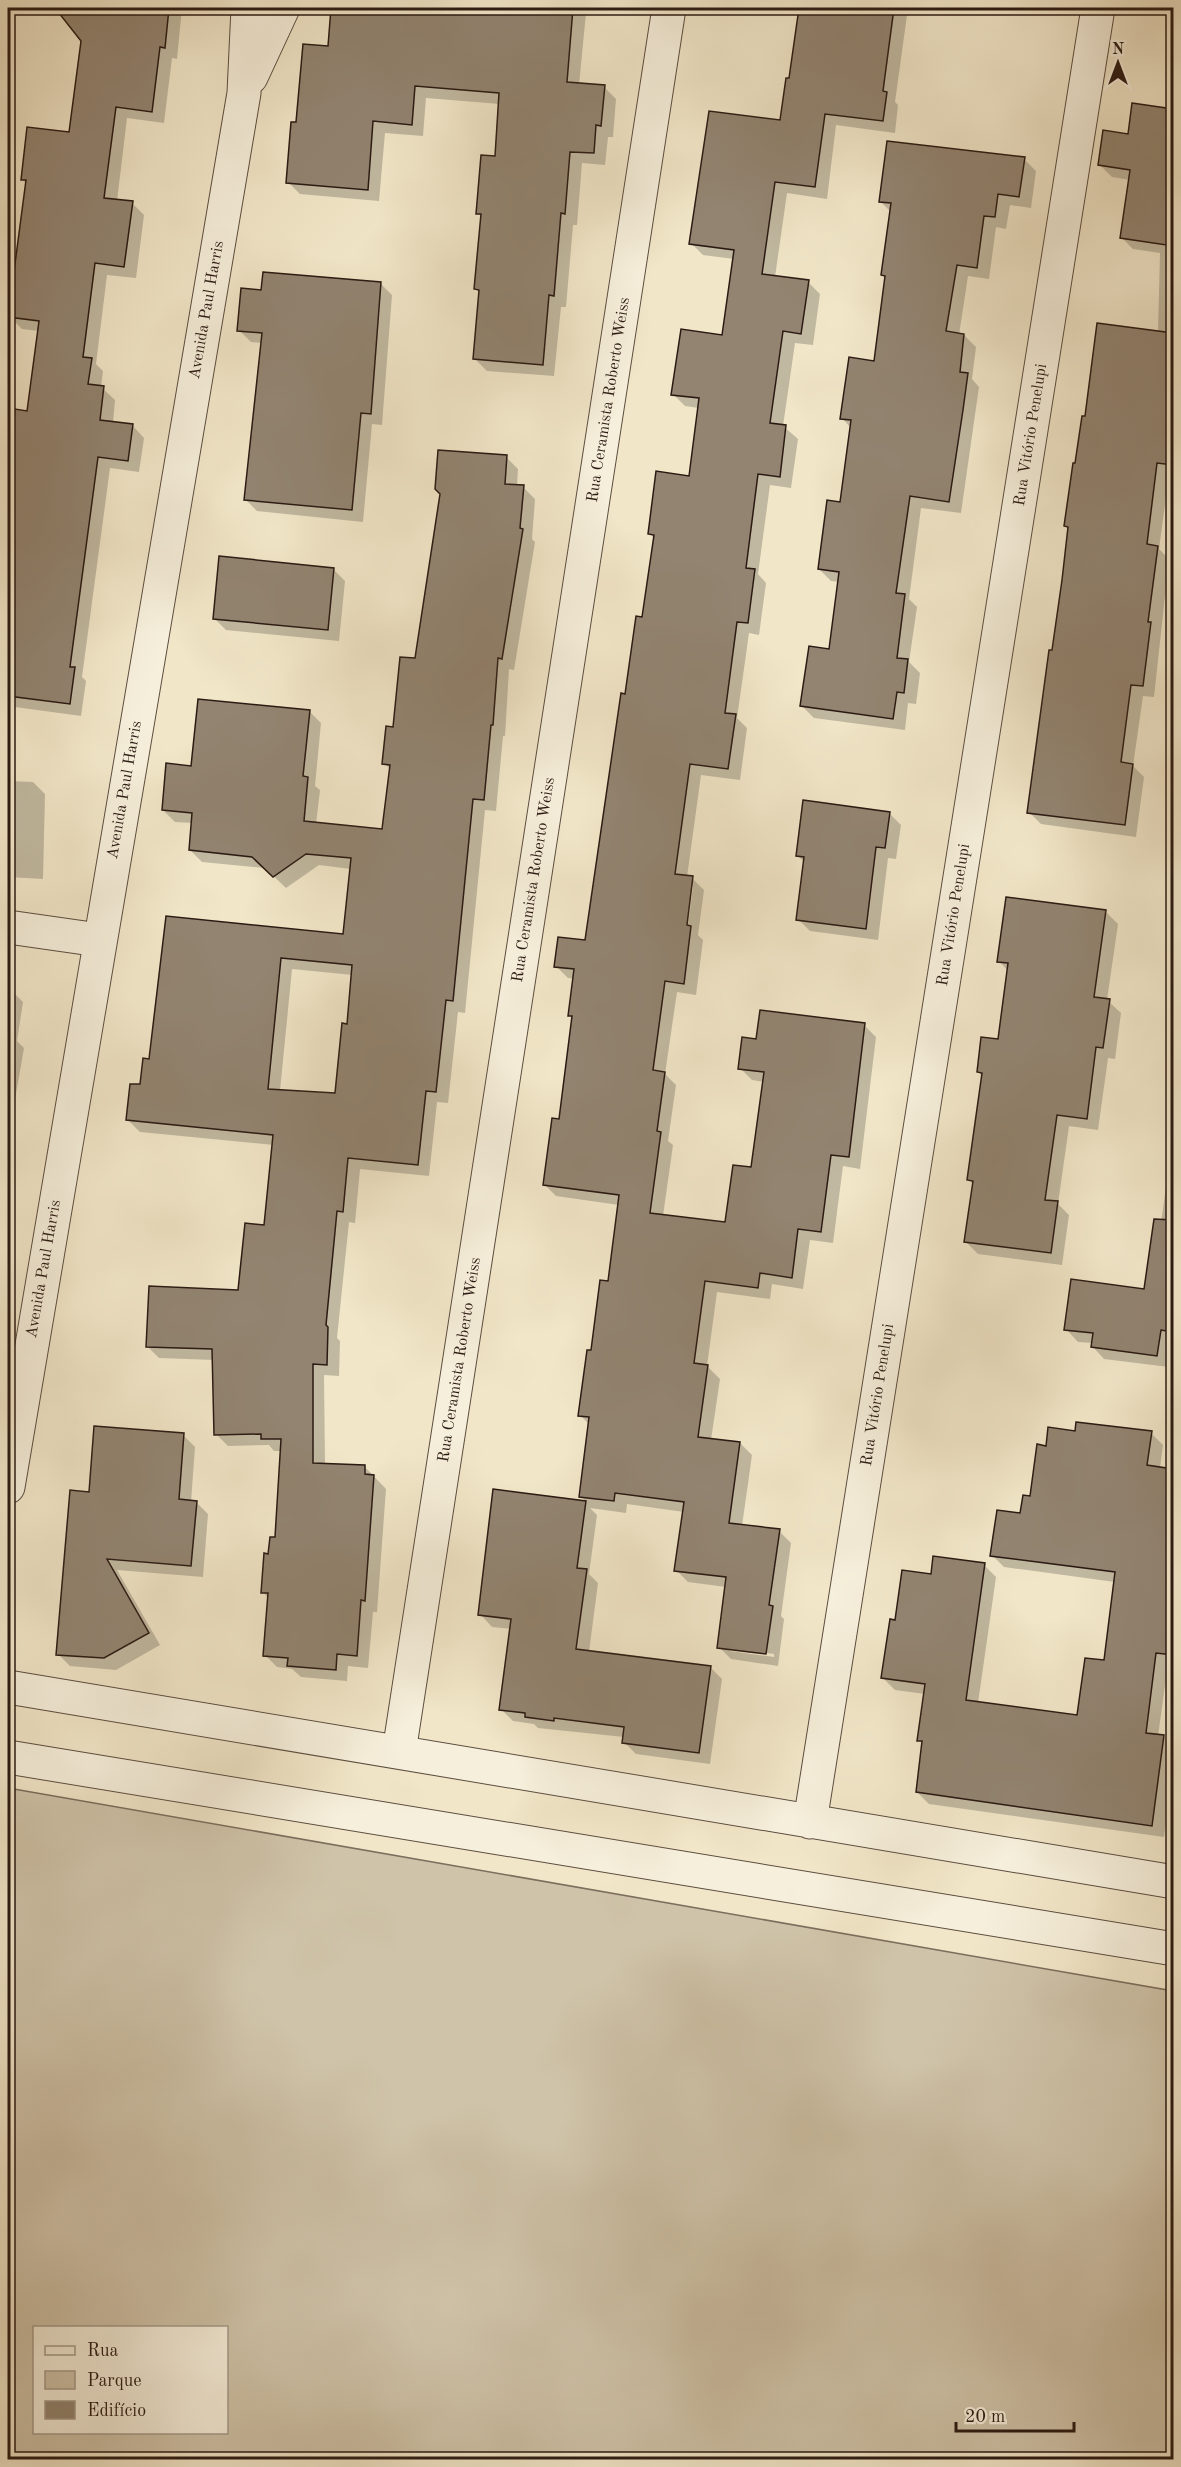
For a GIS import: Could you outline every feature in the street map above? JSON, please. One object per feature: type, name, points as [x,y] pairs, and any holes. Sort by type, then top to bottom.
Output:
[{"type":"street","name":"Avenida Paul Harris","points":[[8,1487],[244,93],[248,8]]},
{"type":"street","name":"Avenida Paul Harris","points":[[244,93],[283,8]]},
{"type":"street","name":"Rua Ceramista Roberto Weiss","points":[[399,1752],[669,8]]},
{"type":"street","name":"Rua Vitório Penelupi","points":[[810,1822],[1098,8]]},
{"type":"street","points":[[8,927],[99,940]]},
{"type":"street","points":[[8,1687],[1173,1882]]},
{"type":"street","points":[[8,1757],[1173,1949]]},
{"type":"green space","points":[[8,1788],[1173,1991],[1173,2459],[8,2459]]},
{"type":"building","points":[[55,8],[169,8],[165,48],[160,47],[152,112],[116,107],[104,198],[133,201],[124,267],[95,263],[83,357],[92,358],[88,384],[104,386],[100,420],[133,424],[128,461],[98,457],[70,667],[75,667],[70,704],[8,696],[8,475],[15,409],[27,411],[39,321],[8,317],[26,180],[21,180],[27,127],[69,132],[81,41]]},
{"type":"building","points":[[331,8],[573,8],[567,82],[605,85],[601,126],[596,125],[594,153],[570,152],[565,214],[561,213],[554,296],[549,295],[543,365],[473,359],[479,290],[474,289],[481,214],[476,214],[481,155],[495,156],[499,93],[415,86],[412,125],[373,121],[368,190],[286,183],[291,122],[296,122],[303,44],[328,46]]},
{"type":"building","points":[[799,8],[894,8],[883,91],[887,92],[883,121],[825,114],[815,187],[775,182],[762,274],[809,280],[801,334],[783,331],[770,423],[786,425],[780,477],[758,474],[746,568],[755,569],[748,623],[737,622],[725,713],[736,714],[728,769],[690,764],[675,874],[693,876],[687,925],[691,926],[684,984],[665,981],[653,1070],[665,1072],[657,1131],[661,1132],[650,1213],[725,1222],[733,1165],[751,1167],[764,1072],[738,1069],[742,1037],[756,1039],[760,1010],[865,1023],[849,1157],[831,1155],[821,1232],[798,1229],[792,1278],[760,1273],[758,1288],[705,1281],[694,1363],[708,1365],[698,1437],[740,1442],[729,1523],[780,1529],[769,1605],[773,1606],[766,1654],[717,1648],[726,1577],[674,1571],[684,1502],[615,1493],[614,1501],[579,1497],[589,1417],[578,1416],[587,1350],[591,1350],[600,1280],[608,1281],[619,1195],[543,1185],[552,1118],[559,1119],[572,1016],[568,1016],[574,969],[554,967],[558,937],[585,940],[621,693],[625,694],[636,616],[642,617],[654,535],[648,534],[656,471],[689,476],[699,398],[671,395],[681,329],[722,335],[734,250],[689,244],[709,111],[780,120],[786,78],[789,78]]},
{"type":"building","points":[[1132,103],[1173,109],[1173,246],[1120,238],[1130,170],[1098,165],[1103,130],[1128,134]]},
{"type":"building","points":[[887,141],[1025,157],[1019,197],[998,194],[995,217],[984,216],[977,268],[957,265],[946,331],[964,334],[960,372],[968,373],[963,410],[949,502],[910,496],[896,593],[905,594],[897,658],[908,659],[904,693],[897,692],[893,719],[800,706],[809,646],[829,649],[839,572],[818,569],[827,500],[840,502],[851,420],[840,419],[849,357],[874,361],[885,276],[881,275],[891,203],[879,202]]},
{"type":"building","points":[[263,272],[381,282],[371,414],[361,413],[352,510],[244,500],[262,333],[237,331],[241,288],[261,290]]},
{"type":"building","points":[[1097,323],[1173,333],[1173,465],[1157,463],[1147,544],[1158,546],[1148,622],[1151,622],[1143,686],[1131,685],[1121,762],[1133,764],[1125,825],[1027,813],[1049,650],[1052,650],[1062,580],[1068,527],[1064,526],[1073,463],[1075,463],[1082,416],[1085,416]]},
{"type":"building","points":[[438,450],[507,455],[505,484],[524,485],[520,528],[523,529],[502,659],[498,658],[484,800],[473,799],[453,1001],[446,1000],[436,1092],[426,1091],[418,1165],[348,1158],[343,1212],[337,1211],[326,1325],[328,1327],[327,1365],[313,1364],[313,1463],[365,1465],[365,1474],[374,1475],[365,1601],[361,1600],[357,1656],[337,1654],[336,1670],[287,1666],[288,1658],[263,1656],[268,1593],[261,1593],[264,1553],[268,1554],[270,1537],[275,1537],[281,1439],[261,1439],[261,1434],[214,1435],[212,1349],[146,1347],[149,1286],[238,1290],[245,1223],[264,1225],[273,1135],[126,1120],[130,1084],[140,1084],[143,1058],[149,1059],[166,916],[343,934],[351,858],[306,854],[273,877],[252,857],[189,850],[192,813],[162,810],[166,763],[191,766],[198,699],[310,710],[303,776],[308,777],[304,821],[382,829],[390,765],[382,764],[386,726],[393,727],[400,657],[415,658],[440,494],[435,489]],"holes":[[[281,958],[352,965],[347,1024],[342,1023],[335,1093],[268,1089]]]},
{"type":"building","points":[[219,556],[334,568],[328,630],[213,619]]},
{"type":"building","points":[[803,800],[890,812],[885,848],[876,847],[866,929],[796,920],[804,857],[796,856]]},
{"type":"building","points":[[1006,897],[1106,910],[1094,997],[1110,999],[1103,1048],[1096,1047],[1087,1119],[1057,1115],[1045,1200],[1058,1201],[1051,1253],[964,1242],[973,1181],[967,1180],[982,1073],[977,1072],[981,1037],[998,1039],[1008,963],[997,962]]},
{"type":"building","points":[[1154,1219],[1173,1220],[1173,1332],[1161,1330],[1157,1356],[1091,1347],[1093,1333],[1064,1330],[1071,1279],[1144,1289]]},
{"type":"building","points":[[1076,1422],[1152,1431],[1147,1465],[1173,1469],[1173,1544],[1167,1591],[1173,1592],[1173,1655],[1156,1653],[1146,1733],[1164,1735],[1152,1826],[916,1792],[922,1741],[917,1741],[925,1684],[881,1678],[890,1619],[895,1620],[902,1570],[931,1574],[933,1556],[985,1563],[966,1700],[1077,1715],[1085,1658],[1104,1660],[1115,1572],[990,1556],[997,1510],[1020,1513],[1023,1495],[1030,1496],[1037,1444],[1046,1446],[1048,1427],[1075,1431]]},
{"type":"building","points":[[94,1426],[184,1433],[179,1499],[197,1501],[191,1566],[107,1559],[149,1633],[104,1658],[56,1655],[70,1490],[89,1492]]},
{"type":"building","points":[[493,1489],[586,1501],[577,1568],[587,1569],[576,1649],[711,1666],[699,1753],[622,1743],[624,1727],[554,1718],[554,1721],[525,1717],[525,1713],[499,1710],[511,1619],[478,1615]]}]
